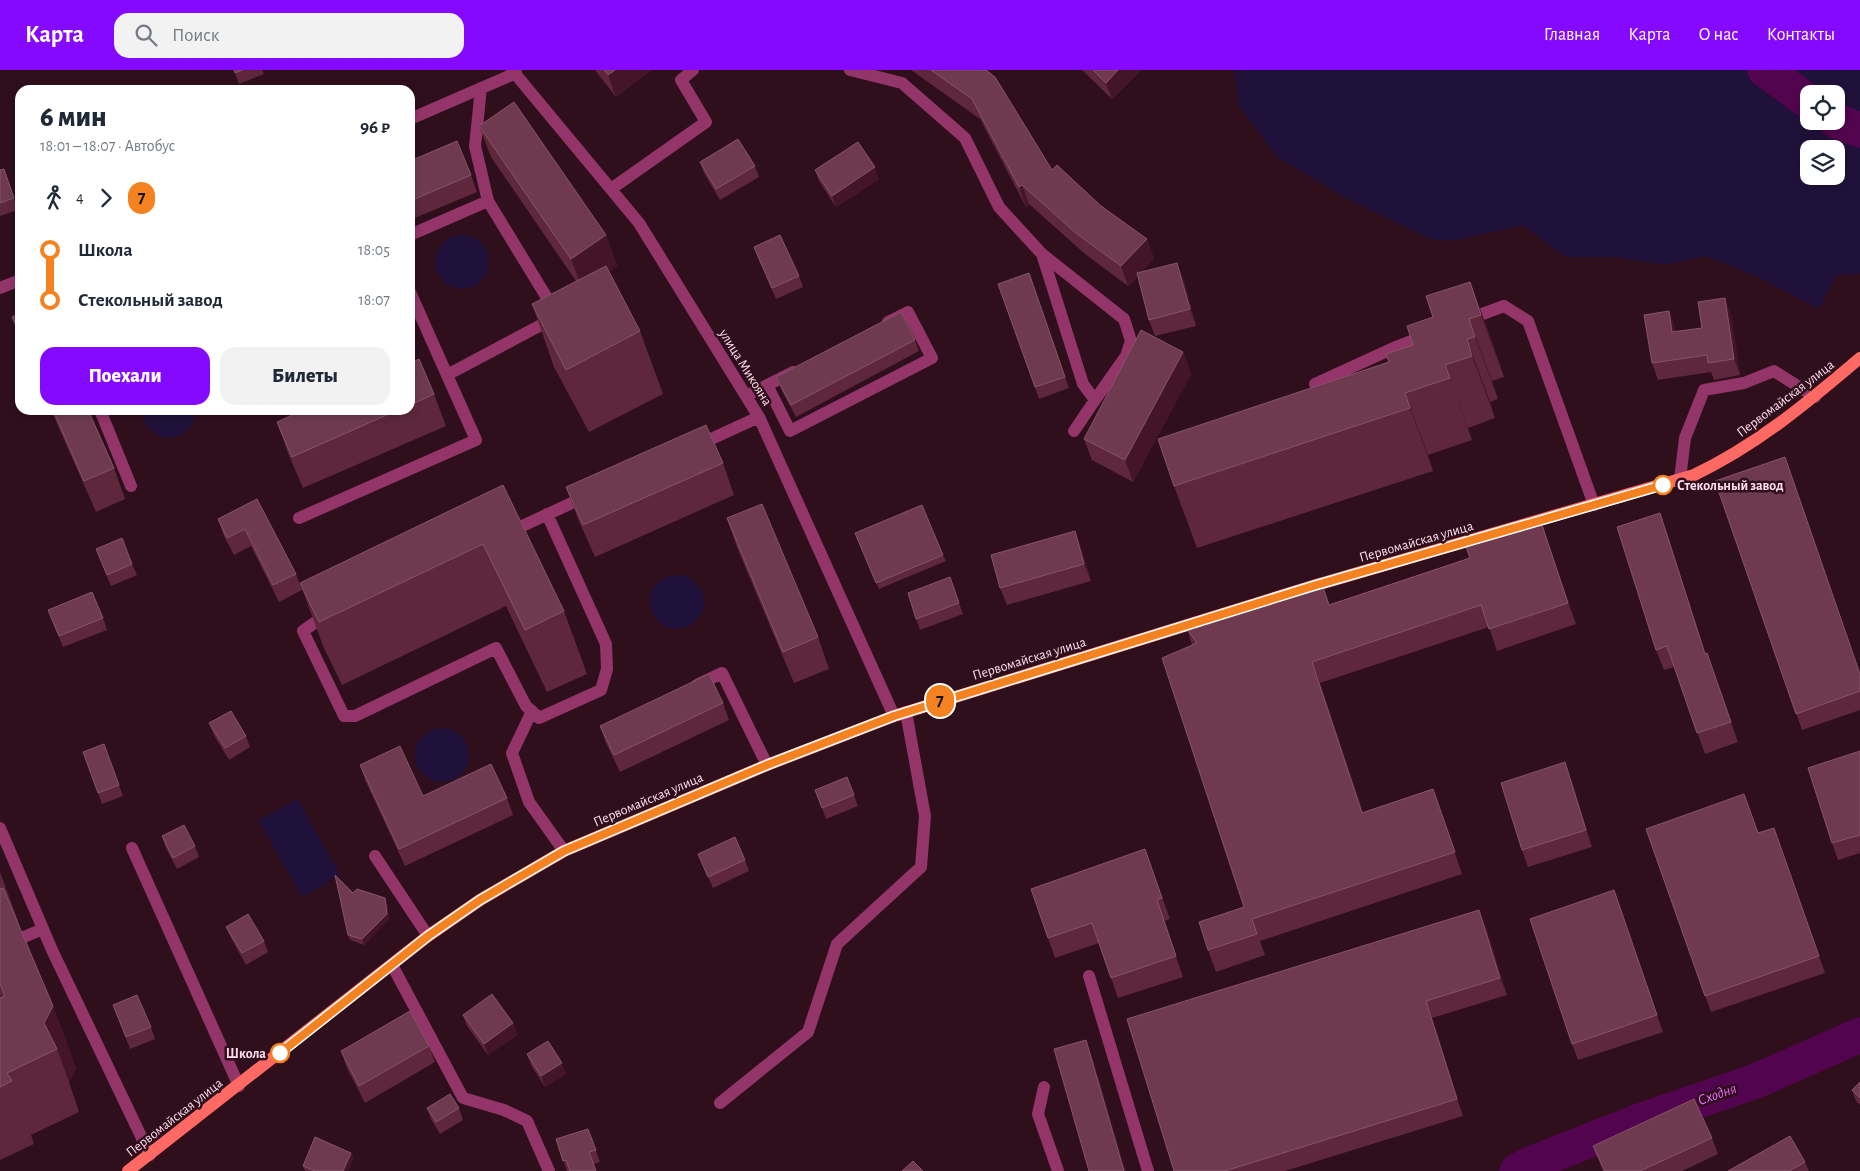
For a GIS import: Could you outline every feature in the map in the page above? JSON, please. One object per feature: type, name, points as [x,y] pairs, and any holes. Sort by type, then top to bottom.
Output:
[{"type":"main road","name":"Первомайская улица","points":[[128,1171],[150,1156],[428,936],[480,900],[564,851],[767,765],[900,714],[1313,586],[1694,475],[1723,461],[1765,435],[1815,397],[1860,358]]},
{"type":"street","points":[[611,190],[706,122],[681,80],[693,70]]},
{"type":"street","points":[[850,70],[902,83],[965,138],[999,207],[1042,254],[1124,319],[1131,340],[1126,356],[1074,431]]},
{"type":"street","points":[[415,117],[481,88],[514,71]]},
{"type":"street","name":"улица Микояна","points":[[514,71],[639,223],[759,417],[900,714],[925,816],[921,867],[837,944],[808,1032],[720,1103]]},
{"type":"street","points":[[447,375],[558,316],[488,201],[475,146],[481,88]]},
{"type":"street","points":[[415,233],[488,201]]},
{"type":"street","points":[[1042,254],[1083,384],[1095,400]]},
{"type":"street","points":[[0,288],[15,282]]},
{"type":"street","points":[[300,518],[476,440],[415,303]]},
{"type":"street","points":[[1314,384],[1398,346],[1504,306],[1528,320],[1594,505]]},
{"type":"street","points":[[767,386],[790,431],[932,358],[908,312],[873,330]]},
{"type":"street","points":[[746,396],[802,367]]},
{"type":"street","points":[[1680,479],[1685,438],[1704,390],[1744,383],[1774,371],[1815,397]]},
{"type":"street","points":[[102,415],[130,486]]},
{"type":"street","points":[[689,450],[759,417]]},
{"type":"street","points":[[493,539],[600,490]]},
{"type":"street","points":[[339,609],[321,617],[303,631],[344,716],[355,716],[496,648],[526,706],[539,718],[601,690],[608,669],[606,644],[547,514]]},
{"type":"street","points":[[687,690],[722,673],[767,765]]},
{"type":"street","points":[[532,711],[512,753],[529,802],[564,851]]},
{"type":"street","points":[[0,828],[43,929],[150,1156]]},
{"type":"street","points":[[132,848],[239,1086]]},
{"type":"street","points":[[375,856],[428,936]]},
{"type":"street","points":[[0,947],[43,929]]},
{"type":"street","points":[[392,965],[463,1098],[504,1110],[527,1121],[549,1171]]},
{"type":"street","points":[[1089,976],[1148,1171]]},
{"type":"street","points":[[1044,1087],[1038,1114],[1058,1171]]},
{"type":"shaded area","points":[[1234,70],[1860,70],[1860,274],[1837,275],[1819,309],[1758,277],[1706,256],[1664,265],[1614,257],[1565,257],[1523,225],[1458,240],[1433,240],[1349,200],[1276,156],[1239,106]]},
{"type":"shaded area","points":[[457,235],[467,235],[477,239],[485,247],[489,262],[485,277],[477,285],[467,289],[457,289],[447,285],[439,277],[435,267],[435,257],[439,247],[447,239]]},
{"type":"shaded area","points":[[142,415],[195,415],[187,430],[180,436],[172,438],[156,434],[144,420]]},
{"type":"shaded area","points":[[672,575],[682,575],[692,579],[700,587],[704,602],[700,617],[692,625],[682,629],[672,629],[662,625],[654,617],[650,607],[650,597],[654,587],[662,579]]},
{"type":"shaded area","points":[[437,728],[447,728],[457,732],[465,740],[469,755],[465,770],[457,778],[447,782],[437,782],[427,778],[419,770],[415,760],[415,750],[419,740],[427,732]]},
{"type":"shaded area","points":[[298,799],[340,875],[302,897],[258,820]]},
{"type":"building","points":[[604,70],[615,70],[608,75]]},
{"type":"building","points":[[931,70],[986,70],[995,77],[1052,170],[1057,165],[1101,206],[1147,239],[1121,266],[1077,234],[1022,185],[1019,187],[972,99]]},
{"type":"building","points":[[1093,70],[1118,70],[1106,83]]},
{"type":"building","points":[[514,102],[606,235],[571,259],[479,126]]},
{"type":"building","points":[[738,139],[755,166],[716,189],[700,162]]},
{"type":"building","points":[[457,141],[471,175],[415,199],[415,159]]},
{"type":"building","points":[[858,142],[875,167],[832,196],[815,170]]},
{"type":"building","points":[[4,169],[14,198],[0,203],[0,170]]},
{"type":"building","points":[[780,235],[799,276],[772,288],[754,247]]},
{"type":"building","points":[[1177,263],[1190,309],[1149,320],[1137,273]]},
{"type":"building","points":[[606,266],[640,331],[566,370],[532,304]]},
{"type":"building","points":[[1029,273],[1065,377],[1035,387],[998,284]]},
{"type":"building","points":[[1470,282],[1481,315],[1469,319],[1475,337],[1467,339],[1472,356],[1445,365],[1450,378],[1405,393],[1410,408],[1174,486],[1158,439],[1389,362],[1386,354],[1413,345],[1407,326],[1433,317],[1426,296]]},
{"type":"building","points":[[1725,298],[1734,359],[1708,363],[1707,355],[1652,363],[1644,315],[1669,311],[1672,332],[1702,328],[1698,302]]},
{"type":"building","points":[[901,312],[915,340],[791,405],[776,377]]},
{"type":"building","points":[[1141,330],[1183,352],[1125,460],[1084,439]]},
{"type":"building","points":[[419,359],[434,394],[415,403],[415,361]]},
{"type":"building","points":[[55,415],[90,415],[114,468],[84,481]]},
{"type":"building","points":[[292,415],[387,415],[292,457],[277,422]]},
{"type":"building","points":[[706,425],[723,463],[583,525],[566,487]]},
{"type":"building","points":[[1785,457],[1860,674],[1860,691],[1796,714],[1715,481]]},
{"type":"building","points":[[503,485],[564,611],[525,630],[483,544],[319,622],[300,583]]},
{"type":"building","points":[[257,499],[296,574],[273,585],[245,529],[227,538],[218,519]]},
{"type":"building","points":[[762,504],[818,637],[783,652],[727,518]]},
{"type":"building","points":[[922,505],[943,555],[876,583],[855,533]]},
{"type":"building","points":[[1660,513],[1705,654],[1707,653],[1731,722],[1697,733],[1667,646],[1656,650],[1617,527]]},
{"type":"building","points":[[1540,519],[1568,603],[1489,629],[1481,605],[1312,662],[1362,813],[1433,789],[1455,852],[1252,919],[1257,934],[1208,950],[1199,922],[1244,907],[1162,658],[1197,643],[1187,629],[1322,584],[1329,605],[1470,558],[1465,544]]},
{"type":"building","points":[[1075,531],[1084,564],[1000,588],[991,555]]},
{"type":"building","points":[[122,538],[132,564],[107,575],[96,549]]},
{"type":"building","points":[[950,577],[959,603],[916,619],[908,593]]},
{"type":"building","points":[[92,592],[103,618],[59,636],[48,610]]},
{"type":"building","points":[[709,674],[723,703],[614,755],[600,726]]},
{"type":"building","points":[[231,711],[246,736],[225,748],[209,723]]},
{"type":"building","points":[[104,744],[119,785],[98,793],[83,752]]},
{"type":"building","points":[[400,746],[423,796],[491,764],[507,798],[399,849],[360,765]]},
{"type":"building","points":[[1860,751],[1860,835],[1832,843],[1808,768]]},
{"type":"building","points":[[1565,762],[1586,830],[1522,850],[1501,783]]},
{"type":"building","points":[[847,777],[854,795],[822,808],[815,790]]},
{"type":"building","points":[[1744,794],[1758,833],[1774,828],[1819,956],[1705,996],[1646,829]]},
{"type":"building","points":[[184,825],[195,846],[173,858],[162,836]]},
{"type":"building","points":[[735,837],[745,860],[708,877],[698,854]]},
{"type":"building","points":[[1145,849],[1162,898],[1157,900],[1176,956],[1111,978],[1092,923],[1048,938],[1031,889]]},
{"type":"building","points":[[335,875],[353,893],[357,889],[385,898],[387,914],[362,939],[348,935]]},
{"type":"building","points":[[3,888],[53,1006],[44,1023],[57,1049],[7,1073],[12,1081],[0,1087],[0,998],[5,996],[0,984],[0,889]]},
{"type":"building","points":[[1614,890],[1657,1015],[1572,1044],[1530,919]]},
{"type":"building","points":[[1479,910],[1500,978],[1426,1001],[1457,1099],[1225,1171],[1174,1171],[1127,1019]]},
{"type":"building","points":[[248,914],[264,941],[242,953],[226,927]]},
{"type":"building","points":[[492,994],[513,1023],[484,1044],[463,1015]]},
{"type":"building","points":[[137,995],[151,1027],[126,1037],[113,1005]]},
{"type":"building","points":[[410,1011],[429,1046],[359,1086],[341,1051]]},
{"type":"building","points":[[1086,1040],[1124,1171],[1089,1171],[1054,1049]]},
{"type":"building","points":[[548,1041],[562,1063],[541,1076],[527,1054]]},
{"type":"building","points":[[1860,1082],[1860,1098],[1852,1090]]},
{"type":"building","points":[[450,1094],[459,1108],[436,1122],[427,1108]]},
{"type":"building","points":[[1694,1099],[1712,1138],[1640,1171],[1605,1171],[1593,1146]]},
{"type":"building","points":[[588,1129],[596,1150],[589,1152],[596,1171],[570,1171],[566,1160],[563,1161],[556,1139]]},
{"type":"building","points":[[1790,1136],[1805,1162],[1789,1171],[1728,1171]]},
{"type":"building","points":[[315,1137],[351,1153],[343,1171],[315,1171],[303,1166]]},
{"type":"building","points":[[913,1161],[923,1171],[902,1171]]},
{"type":"waterway","name":"Сходня","points":[[1765,70],[1800,95]]},
{"type":"waterway","name":"Сходня","points":[[1845,124],[1860,130]]},
{"type":"waterway","name":"Сходня","points":[[1517,1171],[1532,1163],[1642,1120],[1756,1081],[1860,1035]]},
{"type":"bus line","name":"7","points":[[280,1053],[428,936],[480,900],[564,851],[818,744],[894,716],[1313,586],[1663,485]]},
{"type":"place","name":"Стекольный завод","points":[[1663,485]]},
{"type":"place","name":"Школа","points":[[280,1053]]}]
